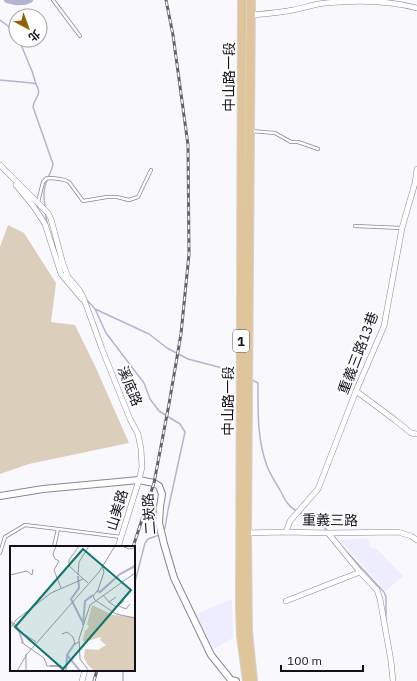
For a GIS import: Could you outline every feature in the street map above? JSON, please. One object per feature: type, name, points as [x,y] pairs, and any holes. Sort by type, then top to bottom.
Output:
[{"type":"main road","name":"中山路一段","points":[[242,0],[246,160],[244,533],[248,631],[253,681]]},
{"type":"main road","name":"中山路一段","points":[[246,160],[250,131],[251,0]]},
{"type":"main road","name":"中山路一段","points":[[244,533],[240,608],[241,636],[247,681]]},
{"type":"street","points":[[250,15],[292,10],[326,3],[365,0],[387,2],[417,8]]},
{"type":"street","name":"溪底路","points":[[0,165],[40,204],[51,219],[68,277],[80,291],[107,363],[130,419],[138,434],[142,466],[139,480]]},
{"type":"street","name":"重義三路13巷","points":[[286,532],[290,521],[318,490],[356,391],[384,326],[402,228],[415,183],[417,169]]},
{"type":"street","name":"溪底路","points":[[7,172],[45,224],[61,274],[84,301]]},
{"type":"street","points":[[356,391],[411,433],[417,434]]},
{"type":"street","name":"二崁路","points":[[0,496],[43,489],[139,480],[154,483],[159,486],[162,494],[159,523],[174,578],[212,656],[231,680],[236,681]]},
{"type":"street","name":"山美路","points":[[118,546],[139,480]]},
{"type":"street","name":"重義三路","points":[[244,533],[398,532],[411,536],[417,540]]},
{"type":"street","points":[[328,533],[376,590],[380,599],[393,681]]},
{"type":"street","points":[[286,601],[360,572]]},
{"type":"street","points":[[82,681],[85,671]]},
{"type":"lane","points":[[53,0],[80,36]]},
{"type":"lane","points":[[250,131],[274,133],[291,142],[298,142],[318,149]]},
{"type":"lane","points":[[40,204],[43,182],[47,178],[65,180],[84,201],[106,197],[117,197],[129,200],[138,197],[151,170]]},
{"type":"lane","points":[[355,226],[402,228]]},
{"type":"lane","points":[[0,553],[5,537],[25,525],[121,537]]},
{"type":"lane","points":[[54,546],[58,529]]},
{"type":"shaded area","points":[[8,225],[24,233],[56,283],[51,322],[75,325],[96,368],[129,443],[29,464],[0,474],[0,247]]},
{"type":"shaded area","points":[[368,538],[370,547],[377,549],[403,576],[386,591],[340,540]]},
{"type":"shaded area","points":[[232,599],[233,638],[214,649],[196,614]]},
{"type":"waterway","points":[[7,0],[16,2],[30,0]]},
{"type":"waterway","points":[[0,20],[8,26]]},
{"type":"waterway","points":[[22,48],[36,84]]},
{"type":"waterway","points":[[0,80],[32,83],[36,84],[38,88],[39,91],[33,107],[53,164],[44,189],[45,207]]},
{"type":"waterway","points":[[45,212],[47,223]]},
{"type":"waterway","points":[[86,299],[95,309],[106,333],[144,383],[150,399],[159,411],[180,424],[185,432],[165,528],[163,530]]},
{"type":"waterway","points":[[95,309],[149,334],[167,348],[188,359],[237,373]]},
{"type":"waterway","points":[[252,380],[258,383],[258,414],[261,446],[267,466],[287,502],[297,511]]},
{"type":"waterway","points":[[300,513],[315,520],[328,531]]},
{"type":"waterway","points":[[135,582],[145,543],[148,539],[159,535]]},
{"type":"waterway","points":[[343,548],[384,592],[386,597],[386,619]]},
{"type":"waterway","points":[[123,671],[123,681]]},
{"type":"railway","points":[[133,546],[154,483],[181,334],[189,254],[188,145],[173,35],[166,0]]},
{"type":"railway","points":[[94,681],[97,671]]}]
